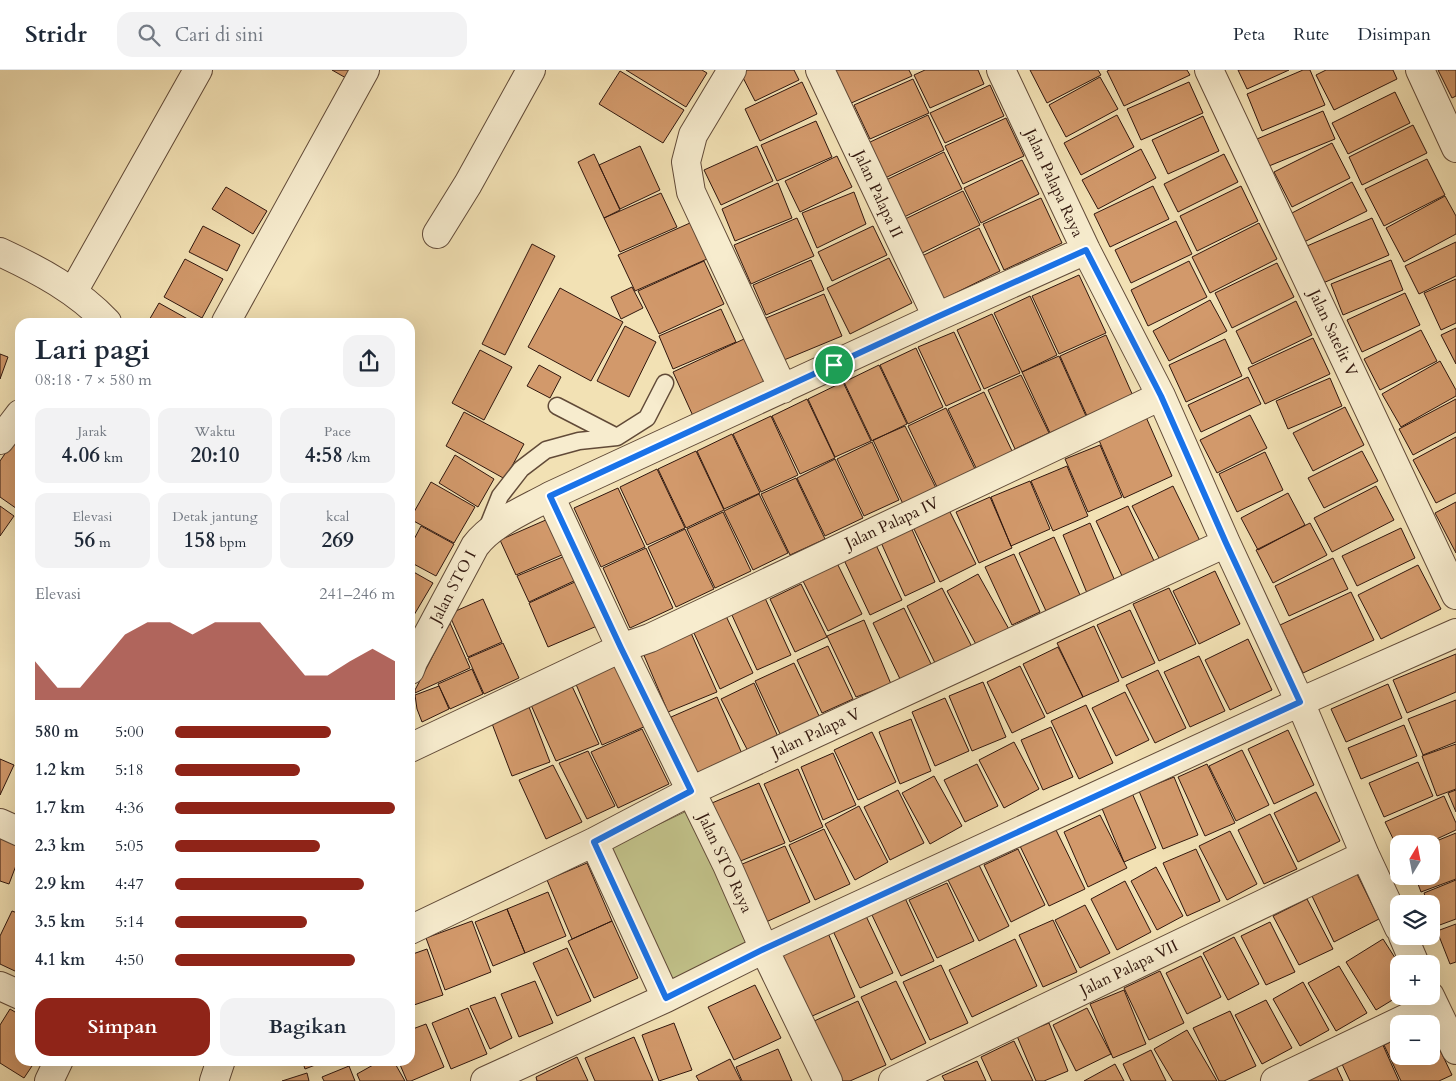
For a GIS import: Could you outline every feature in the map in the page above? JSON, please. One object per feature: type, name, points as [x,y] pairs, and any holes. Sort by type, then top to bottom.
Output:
[{"type":"street","points":[[74,292],[198,70]]},
{"type":"street","points":[[228,318],[365,70]]},
{"type":"street","points":[[437,234],[468,184],[531,70]]},
{"type":"street","points":[[732,70],[693,135],[686,162],[691,192],[783,389]]},
{"type":"street","name":"Jalan Palapa II","points":[[820,70],[937,317]]},
{"type":"street","name":"Jalan Palapa Raya","points":[[1002,70],[1086,250],[1161,396],[1226,543],[1300,702],[1390,909]]},
{"type":"street","name":"Jalan Satelit V","points":[[1210,70],[1456,595]]},
{"type":"street","points":[[1420,70],[1456,148]]},
{"type":"street","points":[[485,533],[550,496],[1086,250]]},
{"type":"street","points":[[0,252],[34,268],[74,292],[103,318]]},
{"type":"street","name":"Jalan Palapa IV","points":[[415,746],[621,648],[650,638],[1161,396]]},
{"type":"street","points":[[0,440],[15,420]]},
{"type":"street","name":"Jalan STO Raya","points":[[550,496],[828,1081]]},
{"type":"street","name":"Jalan STO I","points":[[415,658],[475,546],[485,533]]},
{"type":"street","name":"Jalan Palapa V","points":[[415,928],[594,842],[691,791],[1226,543]]},
{"type":"street","points":[[485,1081],[666,998],[764,949],[1300,702],[1456,633]]},
{"type":"street","points":[[0,823],[15,830]]},
{"type":"street","points":[[594,842],[666,998]]},
{"type":"street","name":"Jalan Palapa VII","points":[[893,1081],[1365,855]]},
{"type":"street","points":[[0,986],[15,993]]},
{"type":"street","points":[[1275,1081],[1424,1005]]},
{"type":"street","points":[[1434,1005],[1456,1050]]},
{"type":"street","points":[[49,1081],[56,1066]]},
{"type":"street","points":[[214,1081],[219,1066]]},
{"type":"lane","points":[[485,533],[500,496],[521,469],[546,450],[579,441],[617,437],[647,418],[665,383]]},
{"type":"lane","points":[[558,406],[617,437]]},
{"type":"green space","points":[[691,809],[757,944],[670,985],[605,850]]},
{"type":"building","points":[[332,70],[351,70],[346,78]]},
{"type":"building","points":[[626,70],[702,70],[707,73],[686,107]]},
{"type":"building","points":[[739,70],[794,70],[799,80],[755,101]]},
{"type":"building","points":[[833,70],[909,70],[912,76],[849,104]]},
{"type":"building","points":[[925,70],[978,70],[984,84],[930,108],[914,75]]},
{"type":"building","points":[[1030,70],[1098,70],[1101,75],[1047,103]]},
{"type":"building","points":[[1187,70],[1190,75],[1124,106],[1107,71]]},
{"type":"building","points":[[1238,70],[1289,70],[1247,89]]},
{"type":"building","points":[[1303,70],[1310,70],[1325,105],[1262,131],[1247,94]]},
{"type":"building","points":[[1326,70],[1393,70],[1397,79],[1334,110],[1316,75]]},
{"type":"building","points":[[1438,70],[1456,70],[1456,96],[1452,98]]},
{"type":"building","points":[[620,71],[684,110],[663,143],[599,104]]},
{"type":"building","points":[[1100,77],[1118,109],[1066,137],[1049,105]]},
{"type":"building","points":[[913,79],[929,113],[870,139],[854,105]]},
{"type":"building","points":[[802,82],[817,114],[760,141],[745,109]]},
{"type":"building","points":[[1189,82],[1203,113],[1141,140],[1127,109]]},
{"type":"building","points":[[990,85],[1004,116],[945,143],[930,113]]},
{"type":"building","points":[[1395,92],[1410,123],[1348,154],[1332,123]]},
{"type":"building","points":[[1323,111],[1335,139],[1269,166],[1257,139]]},
{"type":"building","points":[[928,115],[944,150],[885,178],[868,143]]},
{"type":"building","points":[[1117,115],[1134,147],[1081,175],[1064,143]]},
{"type":"building","points":[[1203,116],[1219,151],[1168,174],[1152,140]]},
{"type":"building","points":[[1006,118],[1024,156],[963,184],[945,146]]},
{"type":"building","points":[[816,121],[832,157],[777,181],[761,145]]},
{"type":"building","points":[[1413,125],[1427,153],[1362,185],[1349,157]]},
{"type":"building","points":[[1332,143],[1350,178],[1292,207],[1274,172]]},
{"type":"building","points":[[640,146],[660,190],[620,209],[599,165]]},
{"type":"building","points":[[757,146],[773,181],[721,205],[704,170]]},
{"type":"building","points":[[1141,149],[1156,178],[1098,209],[1082,180]]},
{"type":"building","points":[[944,152],[962,189],[904,217],[886,180]]},
{"type":"building","points":[[594,154],[620,210],[604,218],[578,162]]},
{"type":"building","points":[[1224,154],[1238,182],[1178,212],[1164,184]]},
{"type":"building","points":[[837,156],[852,187],[800,212],[785,181]]},
{"type":"building","points":[[1427,159],[1445,195],[1384,226],[1365,189]]},
{"type":"building","points":[[1022,160],[1039,194],[981,223],[964,188]]},
{"type":"building","points":[[1352,182],[1367,211],[1304,242],[1290,214]]},
{"type":"building","points":[[778,183],[792,218],[735,241],[722,209]]},
{"type":"building","points":[[1153,186],[1169,219],[1110,247],[1094,214]]},
{"type":"building","points":[[1241,186],[1258,221],[1197,251],[1180,216]]},
{"type":"building","points":[[226,187],[267,211],[253,234],[212,209]]},
{"type":"building","points":[[963,191],[980,225],[920,254],[903,220]]},
{"type":"building","points":[[854,192],[866,224],[817,248],[802,213]]},
{"type":"building","points":[[661,193],[677,227],[620,252],[604,218]]},
{"type":"building","points":[[1445,196],[1456,216],[1456,234],[1404,262],[1386,228]]},
{"type":"building","points":[[1041,198],[1062,243],[1004,270],[983,224]]},
{"type":"building","points":[[797,218],[814,256],[751,284],[734,245]]},
{"type":"building","points":[[1372,218],[1389,255],[1323,283],[1307,246]]},
{"type":"building","points":[[1176,221],[1192,254],[1131,283],[1115,250]]},
{"type":"building","points":[[690,223],[707,259],[635,291],[618,255]]},
{"type":"building","points":[[1259,223],[1277,259],[1210,293],[1192,257]]},
{"type":"building","points":[[203,226],[240,245],[227,271],[189,252]]},
{"type":"building","points":[[873,226],[887,255],[832,281],[818,252]]},
{"type":"building","points":[[979,228],[1000,271],[941,300],[920,257]]},
{"type":"building","points":[[1456,242],[1456,276],[1419,294],[1405,266]]},
{"type":"building","points":[[532,244],[555,256],[505,355],[482,344]]},
{"type":"building","points":[[889,258],[912,303],[850,334],[827,288]]},
{"type":"building","points":[[185,259],[223,279],[202,318],[164,297]]},
{"type":"building","points":[[811,260],[824,290],[766,315],[753,285]]},
{"type":"building","points":[[1391,260],[1403,290],[1343,315],[1331,284]]},
{"type":"building","points":[[704,261],[724,304],[659,334],[638,291]]},
{"type":"building","points":[[1189,261],[1207,297],[1148,326],[1131,290]]},
{"type":"building","points":[[1277,263],[1294,297],[1232,328],[1215,293]]},
{"type":"building","points":[[1079,275],[1106,333],[1059,354],[1032,296]]},
{"type":"building","points":[[1456,279],[1456,323],[1441,330],[1424,293]]},
{"type":"building","points":[[632,287],[643,308],[621,319],[611,297]]},
{"type":"building","points":[[560,288],[623,322],[591,381],[528,347]]},
{"type":"building","points":[[1405,293],[1420,325],[1362,352],[1347,320]]},
{"type":"building","points":[[824,294],[842,336],[784,360],[766,318]]},
{"type":"building","points":[[1030,296],[1057,355],[1022,372],[994,313]]},
{"type":"building","points":[[1210,300],[1227,331],[1169,361],[1153,331]]},
{"type":"building","points":[[1296,301],[1312,335],[1252,364],[1236,331]]},
{"type":"building","points":[[159,303],[186,318],[150,318]]},
{"type":"building","points":[[721,309],[736,342],[673,369],[659,336]]},
{"type":"building","points":[[992,314],[1020,373],[984,389],[957,330]]},
{"type":"building","points":[[625,326],[656,342],[629,397],[597,381]]},
{"type":"building","points":[[1456,328],[1456,364],[1441,335]]},
{"type":"building","points":[[1421,330],[1437,361],[1380,390],[1364,359]]},
{"type":"building","points":[[954,332],[981,390],[946,406],[918,347]]},
{"type":"building","points":[[1106,335],[1133,396],[1087,416],[1060,356]]},
{"type":"building","points":[[1313,338],[1330,374],[1265,404],[1248,368]]},
{"type":"building","points":[[744,339],[765,383],[693,416],[673,372]]},
{"type":"building","points":[[1225,339],[1242,376],[1186,402],[1169,365]]},
{"type":"building","points":[[916,348],[943,407],[908,424],[880,365]]},
{"type":"building","points":[[480,350],[512,367],[484,420],[452,403]]},
{"type":"building","points":[[0,354],[8,357],[0,379]]},
{"type":"building","points":[[1059,356],[1086,416],[1050,433],[1022,372]]},
{"type":"building","points":[[1440,361],[1456,390],[1456,396],[1401,427],[1382,394]]},
{"type":"building","points":[[539,365],[561,377],[550,398],[527,386]]},
{"type":"building","points":[[879,365],[907,424],[872,441],[844,382]]},
{"type":"building","points":[[1021,375],[1049,433],[1015,449],[988,390]]},
{"type":"building","points":[[1248,377],[1261,404],[1201,432],[1188,405]]},
{"type":"building","points":[[1330,378],[1342,406],[1288,429],[1276,401]]},
{"type":"building","points":[[843,382],[871,441],[835,457],[808,399]]},
{"type":"building","points":[[984,392],[1013,453],[977,470],[948,409]]},
{"type":"building","points":[[807,399],[835,458],[800,474],[772,416]]},
{"type":"building","points":[[1456,399],[1456,432],[1413,455],[1399,429]]},
{"type":"building","points":[[1345,407],[1364,445],[1313,471],[1293,433]]},
{"type":"building","points":[[946,408],[975,469],[937,487],[908,426]]},
{"type":"building","points":[[464,412],[524,444],[505,479],[446,446]]},
{"type":"building","points":[[1250,415],[1267,448],[1217,473],[1200,440]]},
{"type":"building","points":[[771,416],[798,475],[761,492],[733,434]]},
{"type":"building","points":[[1146,417],[1172,476],[1124,498],[1098,438]]},
{"type":"building","points":[[905,426],[936,488],[903,504],[873,440]]},
{"type":"building","points":[[732,434],[760,493],[724,509],[697,451]]},
{"type":"building","points":[[1456,437],[1456,493],[1436,503],[1413,460]]},
{"type":"building","points":[[13,442],[15,443],[15,508],[0,497],[0,461]]},
{"type":"building","points":[[872,442],[899,500],[864,516],[837,459]]},
{"type":"building","points":[[1100,445],[1122,497],[1088,512],[1065,459]]},
{"type":"building","points":[[696,451],[724,510],[686,528],[658,469]]},
{"type":"building","points":[[1362,451],[1378,481],[1324,508],[1308,478]]},
{"type":"building","points":[[1265,452],[1283,490],[1237,512],[1219,474]]},
{"type":"building","points":[[455,455],[494,479],[478,507],[439,483]]},
{"type":"building","points":[[835,459],[863,518],[825,536],[797,478]]},
{"type":"building","points":[[1067,466],[1088,516],[1053,531],[1031,481]]},
{"type":"building","points":[[657,469],[685,528],[647,545],[620,487]]},
{"type":"building","points":[[796,478],[825,539],[790,555],[761,494]]},
{"type":"building","points":[[1030,481],[1050,529],[1011,546],[991,497]]},
{"type":"building","points":[[431,482],[475,507],[454,543],[415,522],[415,510]]},
{"type":"building","points":[[1173,486],[1200,541],[1160,560],[1132,506]]},
{"type":"building","points":[[1376,486],[1394,520],[1332,552],[1314,518]]},
{"type":"building","points":[[618,488],[645,547],[601,567],[574,508]]},
{"type":"building","points":[[1288,493],[1305,525],[1258,550],[1241,518]]},
{"type":"building","points":[[759,494],[788,553],[753,570],[724,511]]},
{"type":"building","points":[[990,497],[1012,548],[979,563],[956,512]]},
{"type":"building","points":[[1456,502],[1456,553],[1435,513]]},
{"type":"building","points":[[0,506],[14,516],[0,536]]},
{"type":"building","points":[[1128,506],[1155,563],[1123,578],[1096,521]]},
{"type":"building","points":[[948,508],[976,564],[940,582],[912,525]]},
{"type":"building","points":[[723,512],[751,571],[715,588],[687,529]]},
{"type":"building","points":[[548,519],[564,554],[516,575],[500,540]]},
{"type":"building","points":[[1090,523],[1115,581],[1087,593],[1063,535]]},
{"type":"building","points":[[1310,523],[1327,555],[1273,583],[1256,550]]},
{"type":"building","points":[[910,525],[935,582],[905,596],[879,538]]},
{"type":"building","points":[[421,526],[454,544],[436,576],[415,565],[415,537]]},
{"type":"building","points":[[1401,528],[1415,558],[1357,586],[1342,556]]},
{"type":"building","points":[[685,529],[714,589],[676,607],[648,547]]},
{"type":"building","points":[[1054,537],[1080,595],[1046,611],[1019,553]]},
{"type":"building","points":[[876,545],[902,600],[870,615],[844,560]]},
{"type":"building","points":[[646,548],[673,608],[630,628],[603,568]]},
{"type":"building","points":[[1014,554],[1040,612],[1012,625],[985,567]]},
{"type":"building","points":[[565,556],[576,580],[529,602],[517,576]]},
{"type":"building","points":[[1333,558],[1348,589],[1289,616],[1275,586]]},
{"type":"building","points":[[836,561],[862,614],[828,631],[801,577]]},
{"type":"building","points":[[1418,565],[1441,609],[1381,639],[1358,595]]},
{"type":"building","points":[[1215,571],[1240,624],[1199,644],[1173,591]]},
{"type":"building","points":[[415,573],[433,583],[415,613]]},
{"type":"building","points":[[978,574],[1010,631],[978,648],[947,591]]},
{"type":"building","points":[[577,581],[597,626],[548,647],[529,603]]},
{"type":"building","points":[[801,584],[827,637],[795,652],[770,599]]},
{"type":"building","points":[[942,588],[973,649],[937,667],[907,606]]},
{"type":"building","points":[[1169,588],[1196,644],[1159,661],[1133,604]]},
{"type":"building","points":[[1351,592],[1374,640],[1303,673],[1280,625]]},
{"type":"building","points":[[765,598],[791,655],[757,670],[731,613]]},
{"type":"building","points":[[483,599],[502,642],[468,657],[449,614]]},
{"type":"building","points":[[904,608],[932,666],[901,681],[873,623]]},
{"type":"building","points":[[1130,610],[1155,663],[1122,678],[1097,625]]},
{"type":"building","points":[[726,616],[753,673],[720,689],[693,631]]},
{"type":"building","points":[[864,620],[891,684],[856,697],[827,636]]},
{"type":"building","points":[[450,623],[470,668],[415,693],[415,690]]},
{"type":"building","points":[[1094,626],[1119,681],[1083,697],[1057,643]]},
{"type":"building","points":[[691,633],[717,692],[668,712],[643,653]]},
{"type":"building","points":[[1248,639],[1272,690],[1230,710],[1205,660]]},
{"type":"building","points":[[503,643],[519,678],[484,694],[468,658]]},
{"type":"building","points":[[828,646],[853,699],[822,713],[797,660]]},
{"type":"building","points":[[1058,647],[1083,697],[1047,714],[1023,664]]},
{"type":"building","points":[[1456,654],[1456,692],[1407,713],[1393,680]]},
{"type":"building","points":[[1199,656],[1225,711],[1190,727],[1164,672]]},
{"type":"building","points":[[794,663],[820,718],[781,736],[755,681]]},
{"type":"building","points":[[619,665],[646,726],[602,745],[575,682]]},
{"type":"building","points":[[1020,666],[1045,717],[1012,733],[987,682]]},
{"type":"building","points":[[472,669],[483,694],[450,709],[438,684]]},
{"type":"building","points":[[1158,670],[1186,728],[1155,743],[1126,685]]},
{"type":"building","points":[[983,682],[1006,737],[972,751],[949,696]]},
{"type":"building","points":[[754,683],[779,739],[750,755],[721,699]]},
{"type":"building","points":[[571,684],[599,744],[556,761],[531,705]]},
{"type":"building","points":[[1388,684],[1402,718],[1346,742],[1331,709]]},
{"type":"building","points":[[439,686],[449,709],[422,722],[417,709],[415,695]]},
{"type":"building","points":[[1125,692],[1149,740],[1116,756],[1092,708]]},
{"type":"building","points":[[717,697],[743,756],[698,777],[671,717]]},
{"type":"building","points":[[945,698],[969,751],[935,766],[912,712]]},
{"type":"building","points":[[1456,700],[1456,742],[1423,755],[1408,719]]},
{"type":"building","points":[[1086,705],[1113,763],[1079,779],[1051,721]]},
{"type":"building","points":[[529,707],[550,762],[512,776],[491,721]]},
{"type":"building","points":[[911,719],[931,771],[900,784],[879,732]]},
{"type":"building","points":[[1404,725],[1417,756],[1361,779],[1348,748]]},
{"type":"building","points":[[1051,727],[1073,777],[1043,790],[1021,740]]},
{"type":"building","points":[[642,729],[669,784],[618,808],[591,752]]},
{"type":"building","points":[[1288,730],[1314,785],[1274,804],[1248,749]]},
{"type":"building","points":[[872,732],[896,782],[858,800],[834,750]]},
{"type":"building","points":[[1014,742],[1039,789],[1004,808],[979,760]]},
{"type":"building","points":[[1456,744],[1456,789],[1437,796],[1422,756]]},
{"type":"building","points":[[1242,750],[1269,805],[1236,821],[1209,766]]},
{"type":"building","points":[[588,751],[615,806],[587,819],[559,763]]},
{"type":"building","points":[[833,753],[856,805],[823,820],[801,767]]},
{"type":"building","points":[[0,759],[14,765],[0,795]]},
{"type":"building","points":[[1418,762],[1433,796],[1384,817],[1369,783]]},
{"type":"building","points":[[977,764],[998,806],[965,822],[944,780]]},
{"type":"building","points":[[1207,764],[1235,823],[1205,836],[1178,777]]},
{"type":"building","points":[[553,765],[582,822],[546,839],[519,780]]},
{"type":"building","points":[[798,769],[823,827],[790,842],[764,784]]},
{"type":"building","points":[[934,776],[962,826],[930,844],[902,793]]},
{"type":"building","points":[[1174,777],[1198,835],[1163,849],[1139,791]]},
{"type":"building","points":[[759,783],[785,843],[738,862],[712,803]]},
{"type":"building","points":[[898,790],[924,843],[890,860],[864,807]]},
{"type":"building","points":[[1456,790],[1456,812],[1448,793]]},
{"type":"building","points":[[1316,792],[1340,841],[1298,862],[1274,813]]},
{"type":"building","points":[[1132,793],[1156,848],[1124,862],[1101,806]]},
{"type":"building","points":[[1444,796],[1456,823],[1456,830],[1440,837],[1440,835],[1391,835],[1385,822]]},
{"type":"building","points":[[859,806],[888,862],[855,880],[825,824]]},
{"type":"building","points":[[1270,814],[1297,869],[1264,884],[1238,830]]},
{"type":"building","points":[[1100,815],[1127,868],[1088,887],[1064,832]]},
{"type":"building","points":[[1055,828],[1085,889],[1049,906],[1019,844]]},
{"type":"building","points":[[824,829],[850,884],[815,900],[789,845]]},
{"type":"building","points":[[1230,831],[1257,884],[1227,900],[1199,846]]},
{"type":"building","points":[[1456,833],[1456,879],[1440,885],[1440,840]]},
{"type":"building","points":[[0,835],[15,840],[15,868],[9,884],[0,881]]},
{"type":"building","points":[[785,846],[810,902],[766,922],[740,865]]},
{"type":"building","points":[[1018,849],[1045,905],[1011,922],[984,865]]},
{"type":"building","points":[[1196,849],[1220,901],[1187,916],[1163,863]]},
{"type":"building","points":[[587,863],[612,921],[572,939],[547,880]]},
{"type":"building","points":[[979,865],[1009,926],[979,941],[948,880]]},
{"type":"building","points":[[1156,867],[1183,916],[1157,930],[1131,881]]},
{"type":"building","points":[[1357,874],[1379,919],[1334,942],[1312,896]]},
{"type":"building","points":[[1456,880],[1456,919],[1440,925],[1440,895],[1425,895],[1424,893]]},
{"type":"building","points":[[1125,881],[1151,932],[1117,950],[1091,899]]},
{"type":"building","points":[[947,883],[974,941],[937,958],[909,900]]},
{"type":"building","points":[[1418,885],[1440,885],[1421,892]]},
{"type":"building","points":[[548,892],[566,936],[525,953],[507,909]]},
{"type":"building","points":[[905,898],[934,961],[901,976],[871,913]]},
{"type":"building","points":[[1307,899],[1333,949],[1299,965],[1273,916]]},
{"type":"building","points":[[1085,905],[1110,953],[1080,968],[1055,920]]},
{"type":"building","points":[[507,909],[525,953],[493,966],[475,922]]},
{"type":"building","points":[[12,911],[15,912],[15,971],[0,964],[0,936]]},
{"type":"building","points":[[866,916],[893,973],[860,988],[833,931]]},
{"type":"building","points":[[1053,920],[1077,972],[1043,987],[1019,935]]},
{"type":"building","points":[[472,921],[491,972],[445,990],[426,938]]},
{"type":"building","points":[[612,921],[638,978],[594,998],[568,941]]},
{"type":"building","points":[[1270,922],[1295,972],[1266,985],[1241,936]]},
{"type":"building","points":[[1456,924],[1456,962],[1450,964],[1440,939],[1440,930]]},
{"type":"building","points":[[828,933],[855,997],[810,1017],[782,953]]},
{"type":"building","points":[[1234,937],[1259,984],[1228,1000],[1203,953]]},
{"type":"building","points":[[1015,939],[1037,986],[972,1017],[949,970]]},
{"type":"building","points":[[1383,939],[1393,955],[1390,955],[1390,1001],[1376,1010],[1346,962]]},
{"type":"building","points":[[567,948],[591,1001],[557,1016],[533,963]]},
{"type":"building","points":[[427,949],[443,995],[415,1005],[415,953]]},
{"type":"building","points":[[1201,956],[1221,997],[1187,1014],[1166,973]]},
{"type":"building","points":[[941,965],[968,1023],[930,1040],[903,982]]},
{"type":"building","points":[[1339,966],[1367,1013],[1336,1031],[1308,983]]},
{"type":"building","points":[[1160,971],[1184,1023],[1149,1040],[1124,988]]},
{"type":"building","points":[[535,981],[553,1023],[519,1037],[501,994]]},
{"type":"building","points":[[896,981],[926,1043],[891,1060],[861,997]]},
{"type":"building","points":[[1303,982],[1329,1030],[1300,1046],[1273,999]]},
{"type":"building","points":[[755,985],[781,1038],[734,1060],[708,1007]]},
{"type":"building","points":[[1124,990],[1146,1044],[1113,1058],[1090,1004]]},
{"type":"building","points":[[495,997],[512,1038],[490,1049],[470,1006]]},
{"type":"building","points":[[1266,1000],[1292,1048],[1262,1064],[1235,1015]]},
{"type":"building","points":[[858,1001],[886,1065],[850,1081],[838,1081],[812,1022]]},
{"type":"building","points":[[468,1008],[487,1054],[451,1069],[432,1023]]},
{"type":"building","points":[[1087,1008],[1111,1054],[1076,1071],[1053,1025]]},
{"type":"building","points":[[10,1009],[15,1012],[15,1066],[32,1066],[24,1078],[0,1063],[0,1025]]},
{"type":"building","points":[[1230,1011],[1256,1066],[1224,1081],[1219,1081],[1193,1028]]},
{"type":"building","points":[[674,1023],[692,1070],[659,1081],[642,1035]]},
{"type":"building","points":[[1049,1023],[1068,1071],[1044,1081],[1036,1081],[1017,1036]]},
{"type":"building","points":[[426,1024],[444,1067],[407,1081],[401,1066],[415,1066],[415,1028]]},
{"type":"building","points":[[1187,1030],[1217,1081],[1173,1081],[1154,1049]]},
{"type":"building","points":[[634,1037],[653,1081],[595,1081],[585,1058]]},
{"type":"building","points":[[1014,1041],[1033,1081],[992,1081],[981,1057]]},
{"type":"building","points":[[1390,1042],[1390,1058],[1384,1045]]},
{"type":"building","points":[[1382,1043],[1390,1065],[1392,1065],[1399,1081],[1350,1081],[1341,1062]]},
{"type":"building","points":[[778,1049],[792,1081],[742,1081],[736,1067]]},
{"type":"building","points":[[1151,1050],[1166,1081],[1131,1081],[1123,1064]]},
{"type":"building","points":[[1440,1050],[1452,1075],[1439,1081],[1401,1081],[1393,1065],[1440,1065]]},
{"type":"building","points":[[577,1057],[588,1081],[537,1081],[536,1077]]},
{"type":"building","points":[[730,1059],[741,1081],[699,1081],[696,1076]]},
{"type":"building","points":[[977,1061],[986,1081],[945,1081],[942,1076]]},
{"type":"building","points":[[1115,1064],[1124,1081],[1084,1081]]},
{"type":"building","points":[[349,1066],[355,1081],[324,1081],[322,1077]]},
{"type":"building","points":[[371,1066],[396,1066],[405,1081],[360,1081],[357,1074]]},
{"type":"building","points":[[1336,1066],[1343,1081],[1307,1081]]},
{"type":"building","points":[[307,1073],[309,1081],[282,1081]]},
{"type":"route","points":[[1086,250],[1161,396],[1226,543],[1300,702],[764,949],[666,998],[594,842],[691,791],[550,496],[834,365],[1086,250]]}]
